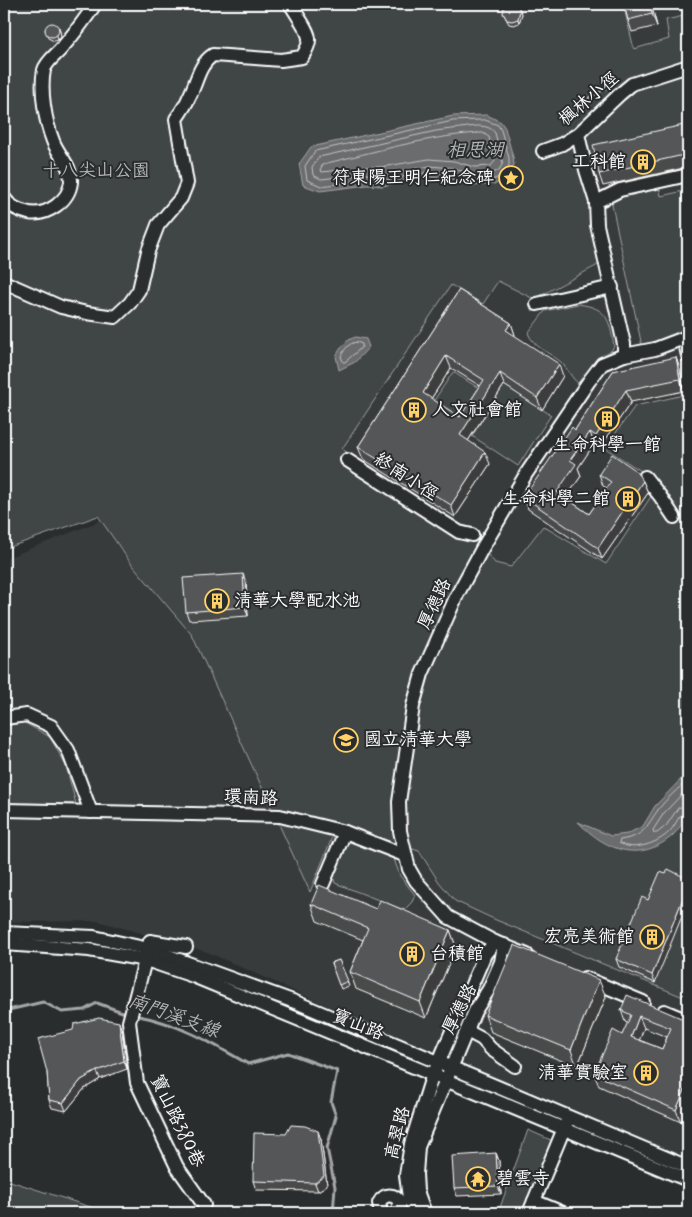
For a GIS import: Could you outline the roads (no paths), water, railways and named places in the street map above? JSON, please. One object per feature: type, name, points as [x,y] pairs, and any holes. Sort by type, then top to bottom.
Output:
[{"type":"street","points":[[4,198],[8,204],[22,212],[33,214],[42,213],[53,208],[61,202],[68,192],[71,182],[68,169],[62,155],[53,143],[44,105],[45,65],[61,49],[96,4]]},
{"type":"street","points":[[4,282],[61,307],[95,315],[115,317],[130,303],[138,290],[148,251],[158,225],[182,198],[186,183],[176,119],[190,96],[206,60],[214,55],[281,60],[302,56],[308,48],[310,39],[307,28],[290,4]]},
{"type":"street","name":"楓林小徑","points":[[542,151],[562,144],[578,134],[632,84],[688,66]]},
{"type":"street","points":[[578,134],[596,202],[597,225],[624,344],[624,355]]},
{"type":"street","points":[[596,202],[620,190],[688,175]]},
{"type":"street","points":[[537,304],[612,287]]},
{"type":"street","points":[[686,336],[688,356]]},
{"type":"street","name":"厚德路","points":[[500,944],[448,917],[416,881],[404,855],[400,831],[399,802],[413,706],[422,674],[457,594],[482,547],[526,474],[602,364],[624,355],[655,349],[686,336]]},
{"type":"street","name":"終南小徑","points":[[347,460],[446,524],[464,534],[472,535]]},
{"type":"street","points":[[644,476],[674,517]]},
{"type":"street","points":[[4,718],[27,715],[51,726],[68,750],[91,812]]},
{"type":"street","name":"環南路","points":[[4,810],[280,816],[345,832],[404,855]]},
{"type":"street","points":[[323,884],[345,832]]},
{"type":"street","name":"寶山路","points":[[4,933],[94,937],[298,1003],[688,1167]]},
{"type":"street","points":[[148,954],[150,941],[186,946]]},
{"type":"street","name":"寶山路","points":[[4,944],[148,954],[193,976],[688,1180]]},
{"type":"street","points":[[500,944],[540,960]]},
{"type":"street","name":"厚德路","points":[[451,1067],[475,1011],[489,989],[500,962],[500,944]]},
{"type":"street","name":"厚德路","points":[[439,1062],[485,954],[500,944]]},
{"type":"street","name":"寶山路380巷","points":[[148,954],[130,1016],[137,1083],[177,1167],[204,1205]]},
{"type":"street","points":[[577,975],[688,1021]]},
{"type":"street","points":[[467,1030],[482,1039],[491,1049],[515,1066]]},
{"type":"street","name":"高翠路","points":[[424,1213],[411,1175],[412,1144],[433,1075],[439,1062]]},
{"type":"street","name":"高翠路","points":[[416,1213],[402,1205],[418,1147],[451,1067]]},
{"type":"street","points":[[529,1213],[569,1117]]},
{"type":"street","points":[[381,1213],[378,1207],[383,1197],[393,1196],[402,1205]]},
{"type":"street","points":[[534,1201],[563,1213]]},
{"type":"water","name":"相思湖","points":[[487,115],[501,122],[505,128],[513,157],[514,165],[507,178],[496,184],[472,186],[451,179],[430,177],[382,186],[367,185],[320,191],[303,185],[299,164],[311,147],[453,116]]},
{"type":"water","points":[[356,337],[366,339],[369,347],[355,362],[339,370],[336,356],[346,342]]},
{"type":"water","points":[[688,772],[689,802],[687,815],[673,835],[658,845],[646,850],[622,850],[599,840],[578,822],[611,836],[627,834],[643,826],[655,806]]},
{"type":"waterway","points":[[563,113],[616,82]]},
{"type":"waterway","name":"南門溪支線","points":[[4,1011],[43,1002],[62,1012],[84,1010],[97,1003],[128,1014]]},
{"type":"waterway","name":"南門溪支線","points":[[134,1015],[150,1018],[179,1028],[248,1064],[288,1053],[337,1071],[331,1102],[336,1116],[327,1148],[335,1187],[333,1213]]},
{"type":"place","name":"工科館","points":[[643,162]]},
{"type":"place","name":"符東陽王明仁紀念碑","points":[[511,178]]},
{"type":"place","name":"人文社會館","points":[[414,410]]},
{"type":"place","name":"生命科學一館","points":[[607,419]]},
{"type":"place","name":"生命科學二館","points":[[628,499]]},
{"type":"place","name":"清華大學配水池","points":[[217,601]]},
{"type":"place","name":"國立清華大學","points":[[346,740]]},
{"type":"place","name":"宏亮美術館","points":[[652,937]]},
{"type":"place","name":"台積館","points":[[412,954]]},
{"type":"place","name":"清華實驗室","points":[[646,1073]]},
{"type":"place","name":"碧雲寺","points":[[478,1179]]},
{"type":"park label","name":"十八尖山公園","points":[[96,171]]}]
